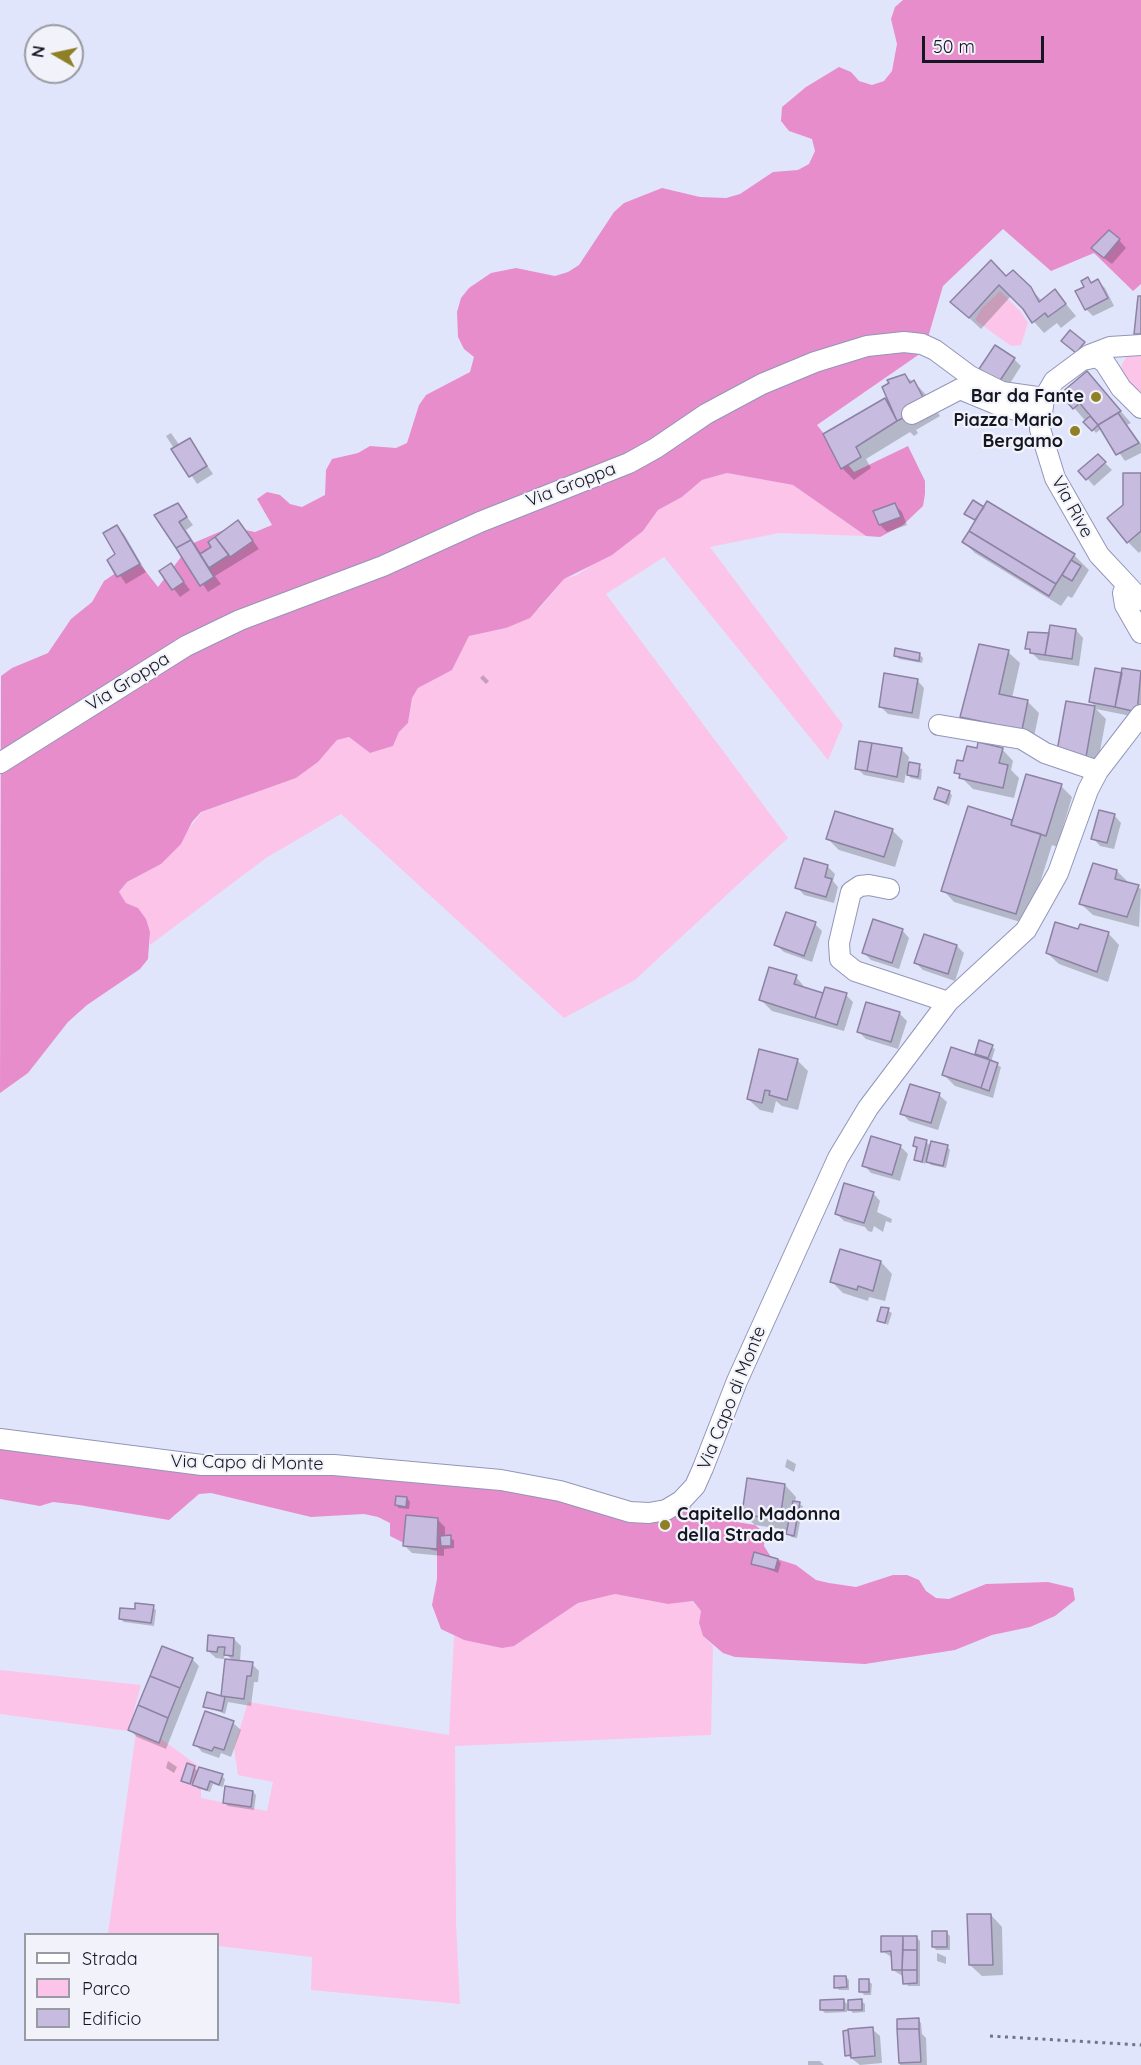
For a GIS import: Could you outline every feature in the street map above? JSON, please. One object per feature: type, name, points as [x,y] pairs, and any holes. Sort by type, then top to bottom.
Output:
[{"type":"street","name":"Via Groppa","points":[[0,763],[186,646],[240,620],[383,566],[500,513],[629,463],[656,448],[706,414],[762,384],[815,362],[867,346],[904,342],[922,344],[935,350],[970,376],[1042,408]]},
{"type":"street","points":[[912,414],[960,389],[1010,409],[1042,408],[1054,381],[1096,351],[1135,345]]},
{"type":"street","points":[[1117,382],[1117,360],[1135,345]]},
{"type":"street","points":[[1083,360],[1093,357],[1101,360],[1141,408]]},
{"type":"street","name":"Via Rive","points":[[1042,408],[1047,460],[1066,500],[1099,555],[1141,600]]},
{"type":"street","points":[[1126,585],[1123,593],[1125,605],[1141,633]]},
{"type":"street","name":"Via Capo di Monte","points":[[0,1439],[202,1465],[333,1465],[501,1480],[560,1491],[630,1512],[666,1510],[681,1501],[695,1486],[741,1371],[838,1158],[868,1108],[948,1002],[1026,930],[1058,873],[1080,810],[1098,771],[1141,714]]},
{"type":"street","points":[[939,725],[1022,739],[1045,753],[1098,771]]},
{"type":"street","points":[[889,889],[869,885],[860,886],[850,892],[839,943],[840,959],[855,971],[948,1002]]},
{"type":"path","points":[[990,2036],[1141,2045]]},
{"type":"green space","points":[[1000,291],[1021,312],[1028,323],[1021,345],[1011,346],[975,320],[981,309]]},
{"type":"green space","points":[[1141,348],[1141,391],[1136,398],[1121,372],[1122,364],[1130,351]]},
{"type":"green space","points":[[727,473],[793,485],[866,536],[779,533],[710,547],[843,725],[828,760],[664,557],[606,594],[788,838],[635,980],[564,1018],[341,814],[266,858],[150,945],[150,932],[138,908],[126,903],[119,893],[127,882],[161,864],[202,812],[296,778],[318,762],[337,740],[349,737],[370,753],[393,746],[399,732],[408,723],[412,698],[418,688],[452,670],[469,636],[506,628],[540,608],[564,579],[577,575],[643,531],[658,510],[682,497],[702,480]]},
{"type":"green space","points":[[615,1594],[668,1604],[692,1601],[701,1611],[699,1623],[703,1636],[713,1646],[711,1735],[455,1746],[456,1923],[460,2004],[311,1990],[312,1957],[219,1946],[219,1933],[108,1933],[136,1732],[0,1714],[0,1670],[141,1685],[132,1718],[201,1768],[201,1798],[267,1811],[273,1782],[238,1775],[234,1748],[248,1702],[449,1735],[454,1636],[464,1640],[514,1646],[578,1603]]},
{"type":"shaded area","points":[[903,0],[1141,0],[1141,284],[1133,291],[1094,253],[1051,271],[1003,229],[943,286],[924,351],[817,425],[854,472],[908,446],[925,481],[925,494],[923,506],[903,525],[880,537],[866,536],[793,485],[727,473],[702,480],[682,497],[658,510],[643,531],[612,555],[564,579],[530,618],[506,628],[469,636],[452,670],[418,688],[412,698],[408,723],[399,732],[393,746],[370,753],[349,737],[337,740],[318,762],[296,778],[201,812],[192,822],[181,844],[161,864],[127,882],[119,892],[126,903],[138,908],[146,919],[150,932],[148,959],[140,969],[87,1005],[68,1022],[28,1073],[0,1093],[1,676],[12,668],[48,653],[71,619],[92,602],[104,581],[136,559],[158,587],[191,544],[231,527],[255,532],[272,525],[257,499],[267,492],[280,495],[290,504],[302,507],[325,495],[326,470],[332,459],[358,453],[370,446],[396,448],[407,443],[419,405],[426,395],[470,372],[474,357],[464,349],[458,337],[457,312],[461,298],[469,288],[491,273],[516,268],[555,276],[568,272],[579,265],[614,212],[624,203],[662,188],[700,197],[726,198],[740,194],[773,172],[798,170],[809,164],[815,151],[812,139],[789,131],[781,121],[782,107],[806,87],[839,67],[851,72],[859,81],[872,85],[884,81],[892,71],[897,44],[891,19],[895,7]]},
{"type":"shaded area","points":[[0,1442],[468,1478],[619,1509],[686,1505],[707,1517],[755,1525],[765,1533],[764,1546],[771,1557],[796,1565],[816,1580],[856,1587],[893,1575],[907,1575],[919,1580],[926,1591],[936,1598],[949,1599],[986,1584],[1048,1582],[1073,1588],[1075,1600],[1055,1616],[1030,1627],[992,1635],[955,1650],[865,1664],[735,1657],[723,1653],[703,1636],[699,1623],[701,1611],[693,1601],[668,1604],[615,1594],[578,1603],[514,1646],[502,1648],[464,1640],[441,1629],[432,1605],[437,1579],[437,1551],[402,1542],[390,1536],[390,1523],[378,1517],[364,1514],[311,1517],[211,1493],[199,1494],[169,1520],[79,1505],[53,1502],[40,1506],[0,1499]]},
{"type":"building","points":[[1109,230],[1120,239],[1104,258],[1091,248]]},
{"type":"building","points":[[991,260],[1006,276],[1013,270],[1031,287],[1039,302],[1055,289],[1066,304],[1048,317],[1045,313],[1032,323],[1023,309],[999,285],[969,318],[950,302]]},
{"type":"building","points":[[1088,277],[1091,283],[1098,279],[1108,298],[1085,310],[1075,291],[1084,287],[1081,281]]},
{"type":"building","points":[[1138,296],[1141,296],[1141,334],[1134,334]]},
{"type":"building","points":[[1070,330],[1085,342],[1076,353],[1061,341]]},
{"type":"building","points":[[995,345],[1015,358],[999,382],[979,369]]},
{"type":"building","points":[[1087,371],[1121,411],[1098,425],[1067,388]]},
{"type":"building","points":[[905,374],[910,383],[914,380],[925,401],[902,414],[903,418],[897,421],[882,387],[889,383],[887,380]]},
{"type":"building","points":[[1067,388],[1080,403],[1073,409],[1060,394]]},
{"type":"building","points":[[885,398],[897,421],[856,447],[861,457],[841,469],[823,434]]},
{"type":"building","points":[[1118,413],[1139,443],[1116,455],[1098,425]]},
{"type":"building","points":[[1090,416],[1098,425],[1092,431],[1083,422]]},
{"type":"building","points":[[190,438],[207,466],[189,477],[171,449]]},
{"type":"building","points":[[1098,454],[1106,462],[1086,480],[1078,471]]},
{"type":"building","points":[[1123,473],[1141,473],[1141,531],[1127,543],[1107,518],[1123,505]]},
{"type":"building","points":[[973,500],[984,507],[975,520],[964,514]]},
{"type":"building","points":[[987,501],[1075,554],[1056,584],[969,531]]},
{"type":"building","points":[[178,503],[187,517],[179,522],[191,540],[176,548],[154,515]]},
{"type":"building","points":[[895,503],[901,517],[879,525],[873,511]]},
{"type":"building","points":[[238,520],[253,541],[230,557],[215,537]]},
{"type":"building","points":[[117,525],[140,564],[117,577],[107,560],[115,554],[103,533]]},
{"type":"building","points":[[969,531],[1056,584],[1049,596],[962,542]]},
{"type":"building","points":[[215,537],[229,555],[209,568],[200,554],[211,547],[208,542]]},
{"type":"building","points":[[191,540],[214,577],[200,586],[176,548]]},
{"type":"building","points":[[1071,560],[1081,566],[1072,581],[1062,575]]},
{"type":"building","points":[[171,563],[184,582],[172,590],[159,571]]},
{"type":"building","points":[[1050,625],[1076,629],[1072,659],[1045,655]]},
{"type":"building","points":[[1028,632],[1049,633],[1045,655],[1030,653],[1030,649],[1025,649]]},
{"type":"building","points":[[979,644],[1009,650],[999,694],[1028,700],[1022,730],[960,717]]},
{"type":"building","points":[[895,648],[920,653],[919,661],[894,656]]},
{"type":"building","points":[[1095,668],[1122,673],[1115,707],[1089,702]]},
{"type":"building","points":[[1122,668],[1141,671],[1137,712],[1115,707]]},
{"type":"building","points":[[884,673],[918,679],[912,713],[879,707]]},
{"type":"building","points":[[1066,701],[1095,706],[1086,757],[1057,751]]},
{"type":"building","points":[[859,741],[872,743],[867,771],[855,769]]},
{"type":"building","points":[[978,742],[1003,748],[999,763],[1008,765],[1003,788],[959,778],[960,774],[954,773],[957,760],[963,761],[967,746],[977,748]]},
{"type":"building","points":[[872,743],[902,748],[897,777],[867,771]]},
{"type":"building","points":[[909,762],[920,764],[918,777],[907,775]]},
{"type":"building","points":[[1026,774],[1062,784],[1046,836],[1011,825]]},
{"type":"building","points":[[938,787],[950,791],[946,803],[934,799]]},
{"type":"building","points":[[968,806],[1012,820],[1011,825],[1041,834],[1016,914],[941,891]]},
{"type":"building","points":[[1099,810],[1115,814],[1107,843],[1091,839]]},
{"type":"building","points":[[835,811],[893,829],[884,857],[826,839]]},
{"type":"building","points":[[804,858],[828,865],[825,877],[832,879],[826,897],[795,888]]},
{"type":"building","points":[[1093,863],[1117,870],[1115,879],[1139,885],[1127,917],[1079,904]]},
{"type":"building","points":[[786,912],[816,922],[804,956],[774,945]]},
{"type":"building","points":[[873,919],[903,929],[892,963],[862,953]]},
{"type":"building","points":[[1055,922],[1078,929],[1080,924],[1109,932],[1097,972],[1046,953]]},
{"type":"building","points":[[924,934],[957,945],[948,974],[914,963]]},
{"type":"building","points":[[769,967],[797,975],[794,984],[823,993],[815,1018],[759,1000]]},
{"type":"building","points":[[825,987],[847,993],[837,1025],[815,1018]]},
{"type":"building","points":[[866,1002],[900,1012],[891,1042],[857,1032]]},
{"type":"building","points":[[979,1040],[993,1045],[988,1058],[975,1054]]},
{"type":"building","points":[[951,1047],[990,1060],[981,1088],[942,1075]]},
{"type":"building","points":[[759,1049],[798,1059],[787,1100],[769,1095],[770,1091],[765,1090],[762,1103],[747,1099]]},
{"type":"building","points":[[990,1060],[998,1063],[989,1091],[981,1088]]},
{"type":"building","points":[[910,1084],[940,1093],[931,1123],[900,1114]]},
{"type":"building","points":[[871,1136],[901,1145],[892,1175],[862,1166]]},
{"type":"building","points":[[915,1137],[927,1140],[922,1162],[914,1160],[917,1147],[913,1146]]},
{"type":"building","points":[[931,1141],[948,1145],[943,1166],[926,1162]]},
{"type":"building","points":[[844,1183],[874,1192],[864,1223],[835,1214]]},
{"type":"building","points":[[840,1249],[881,1261],[873,1291],[858,1286],[857,1290],[830,1282]]},
{"type":"building","points":[[881,1307],[889,1308],[885,1323],[877,1321]]},
{"type":"building","points":[[747,1478],[785,1484],[780,1520],[742,1514]]},
{"type":"building","points":[[396,1496],[407,1497],[406,1507],[395,1505]]},
{"type":"building","points":[[793,1501],[800,1502],[794,1536],[786,1534]]},
{"type":"building","points":[[406,1515],[438,1518],[437,1549],[403,1546]]},
{"type":"building","points":[[451,1535],[451,1546],[441,1546],[440,1536]]},
{"type":"building","points":[[754,1552],[778,1559],[775,1570],[751,1564]]},
{"type":"building","points":[[135,1603],[154,1605],[151,1623],[119,1619],[120,1608],[135,1609]]},
{"type":"building","points":[[208,1635],[234,1638],[233,1656],[224,1655],[225,1647],[218,1647],[217,1652],[207,1651]]},
{"type":"building","points":[[162,1646],[193,1658],[180,1688],[150,1676]]},
{"type":"building","points":[[225,1659],[253,1662],[251,1676],[247,1676],[244,1699],[221,1696]]},
{"type":"building","points":[[150,1676],[180,1688],[168,1718],[138,1705]]},
{"type":"building","points":[[207,1692],[225,1697],[222,1711],[203,1707]]},
{"type":"building","points":[[138,1705],[168,1718],[159,1743],[128,1730]]},
{"type":"building","points":[[205,1711],[234,1721],[224,1750],[214,1747],[212,1751],[193,1745]]},
{"type":"building","points":[[187,1763],[195,1766],[190,1784],[181,1781]]},
{"type":"building","points":[[199,1767],[223,1774],[219,1785],[210,1781],[207,1790],[192,1785]]},
{"type":"building","points":[[225,1786],[253,1791],[251,1807],[223,1803]]},
{"type":"building","points":[[967,1914],[991,1914],[993,1965],[969,1965]]},
{"type":"building","points":[[932,1931],[947,1931],[947,1947],[932,1947]]},
{"type":"building","points":[[881,1936],[903,1936],[902,1970],[892,1970],[891,1951],[881,1952]]},
{"type":"building","points":[[903,1936],[917,1936],[917,1950],[903,1950]]},
{"type":"building","points":[[903,1950],[917,1950],[917,1970],[902,1970]]},
{"type":"building","points":[[902,1970],[917,1970],[917,1983],[903,1984]]},
{"type":"building","points":[[834,1976],[846,1976],[847,1987],[834,1988]]},
{"type":"building","points":[[859,1979],[869,1979],[869,1992],[859,1992]]},
{"type":"building","points":[[844,1999],[844,2010],[820,2010],[820,2000]]},
{"type":"building","points":[[862,1999],[862,2010],[848,2010],[848,2000]]},
{"type":"building","points":[[919,2018],[919,2029],[897,2029],[897,2019]]},
{"type":"building","points":[[873,2027],[875,2056],[851,2058],[848,2029]]},
{"type":"building","points":[[897,2029],[919,2029],[921,2062],[899,2063]]},
{"type":"building","points":[[848,2030],[851,2055],[845,2056],[843,2031]]},
{"type":"place","name":"Bar da Fante","points":[[1096,397]]},
{"type":"place","name":"Piazza Mario Bergamo","points":[[1075,431]]},
{"type":"place","name":"Capitello Madonna della Strada","points":[[665,1525]]}]
